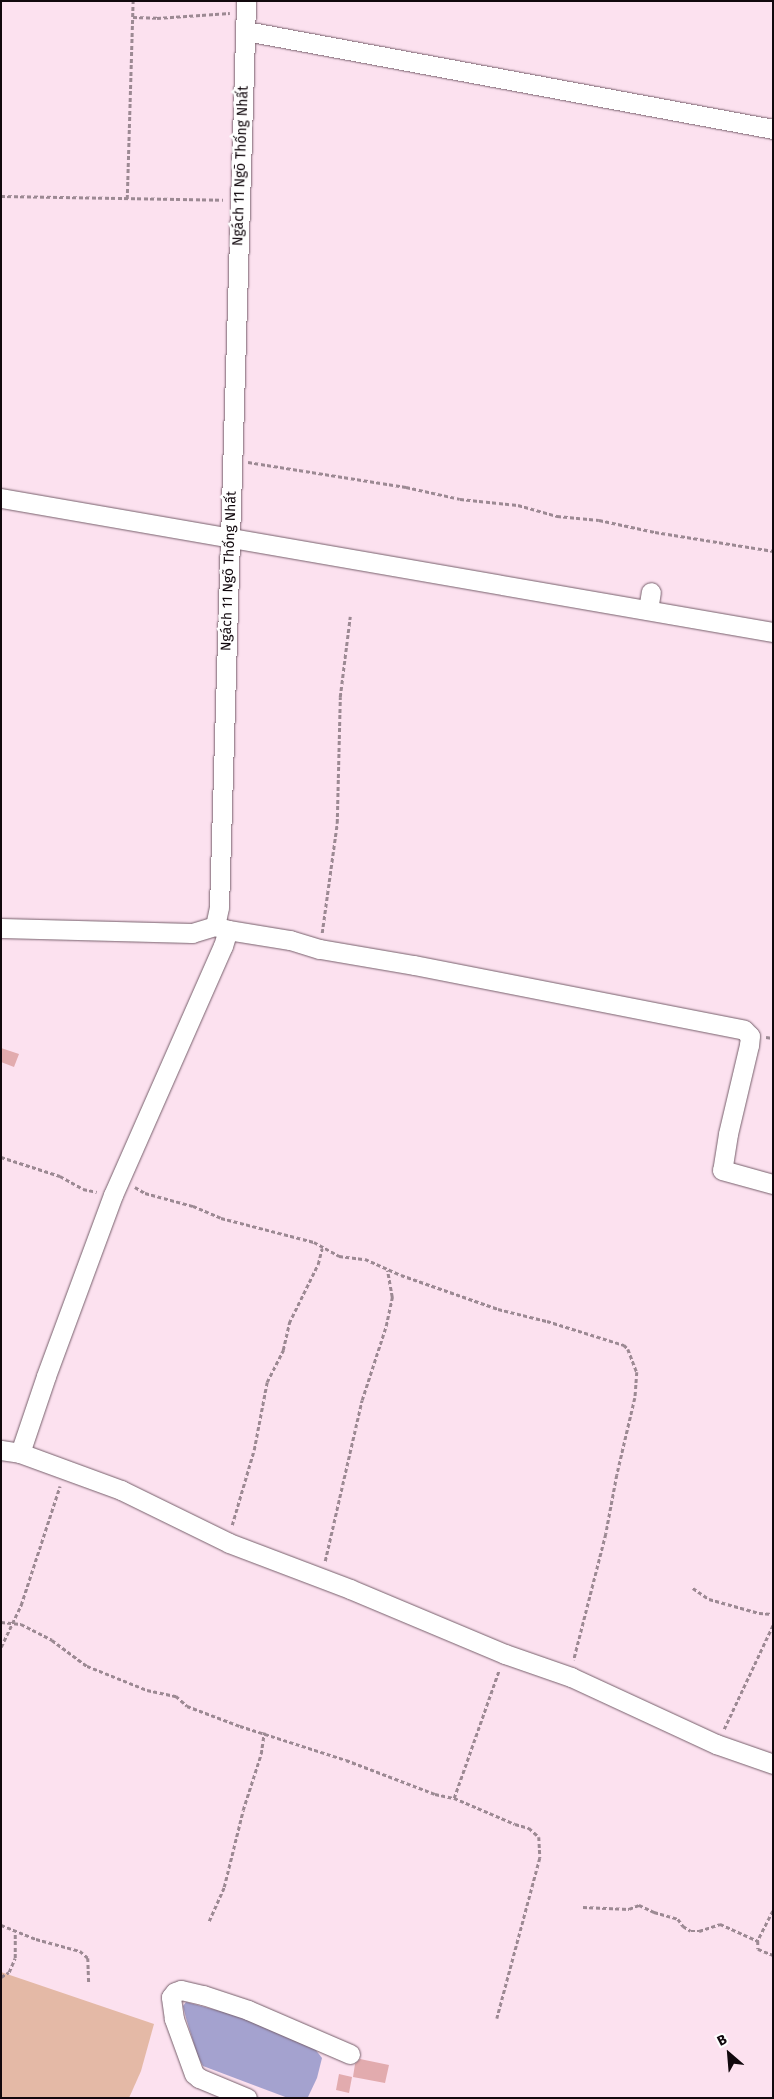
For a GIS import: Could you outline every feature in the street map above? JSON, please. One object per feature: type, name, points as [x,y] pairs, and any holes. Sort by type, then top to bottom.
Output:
[{"type":"street","name":"Ngách 11 Ngõ Thống Nhất","points":[[20,1453],[46,1376],[117,1187],[223,946],[219,907],[246,7]]},
{"type":"street","points":[[246,31],[773,129]]},
{"type":"street","points":[[1,498],[85,506],[230,538],[650,601],[773,632]]},
{"type":"street","points":[[1,928],[192,933],[222,928],[290,940],[320,949],[414,965],[744,1030],[750,1036],[749,1045],[722,1170],[729,1174],[773,1184]]},
{"type":"street","points":[[1,1450],[20,1453],[121,1490],[229,1543],[350,1589],[505,1654],[571,1677],[716,1744],[773,1764]]},
{"type":"street","points":[[247,2098],[199,2078],[194,2074],[174,2019],[171,1997],[175,1992],[181,1990],[203,1995],[248,2010],[350,2054]]},
{"type":"path","points":[[128,199],[133,1]]},
{"type":"path","points":[[133,17],[157,18],[246,7]]},
{"type":"path","points":[[1,196],[240,200]]},
{"type":"path","points":[[232,459],[406,487],[460,499],[518,505],[557,516],[599,520],[773,551]]},
{"type":"path","points":[[320,949],[337,822],[340,696],[350,617]]},
{"type":"path","points":[[1,1157],[60,1176],[83,1189],[117,1187],[144,1193],[193,1206],[221,1218],[314,1242],[340,1256],[364,1260],[498,1309],[547,1321],[624,1345],[628,1349],[637,1372],[635,1398],[617,1474],[606,1534],[571,1677]]},
{"type":"path","points":[[229,1543],[254,1450],[267,1382],[283,1350],[289,1324],[318,1264],[322,1248]]},
{"type":"path","points":[[320,1579],[362,1400],[386,1326],[392,1296],[387,1270]]},
{"type":"path","points":[[1,1647],[14,1623],[56,1507],[64,1470]]},
{"type":"path","points":[[693,1588],[709,1599],[759,1613],[773,1614]]},
{"type":"path","points":[[1,1622],[21,1624],[52,1640],[87,1666],[147,1690],[176,1696],[187,1706],[240,1726],[264,1732],[400,1779],[435,1794],[454,1798],[529,1828],[539,1837],[540,1858],[497,2018]]},
{"type":"path","points":[[716,1744],[773,1625]]},
{"type":"path","points":[[454,1798],[505,1654]]},
{"type":"path","points":[[209,1921],[224,1887],[243,1810],[261,1754],[264,1732]]},
{"type":"path","points":[[583,1907],[630,1908],[639,1905],[654,1912],[678,1918],[683,1926],[691,1931],[699,1931],[720,1924],[758,1941]]},
{"type":"path","points":[[773,1911],[758,1941],[758,1949],[773,1956]]},
{"type":"path","points":[[1,1925],[15,1932],[80,1951],[88,1958],[90,1983]]},
{"type":"path","points":[[1,1977],[9,1972],[15,1958],[15,1932]]},
{"type":"shaded area","points":[[1,1972],[154,2024],[141,2071],[129,2098],[1,2098]]},
{"type":"water","points":[[186,2002],[250,2019],[315,2049],[322,2058],[317,2078],[308,2097],[288,2098],[203,2066],[198,2057],[186,2018],[183,2006]]},
{"type":"building","points":[[1,1048],[19,1054],[14,1067],[1,1062]]},
{"type":"building","points":[[360,2059],[389,2065],[385,2083],[353,2077],[355,2064]]},
{"type":"building","points":[[339,2074],[352,2077],[349,2093],[336,2090]]}]
